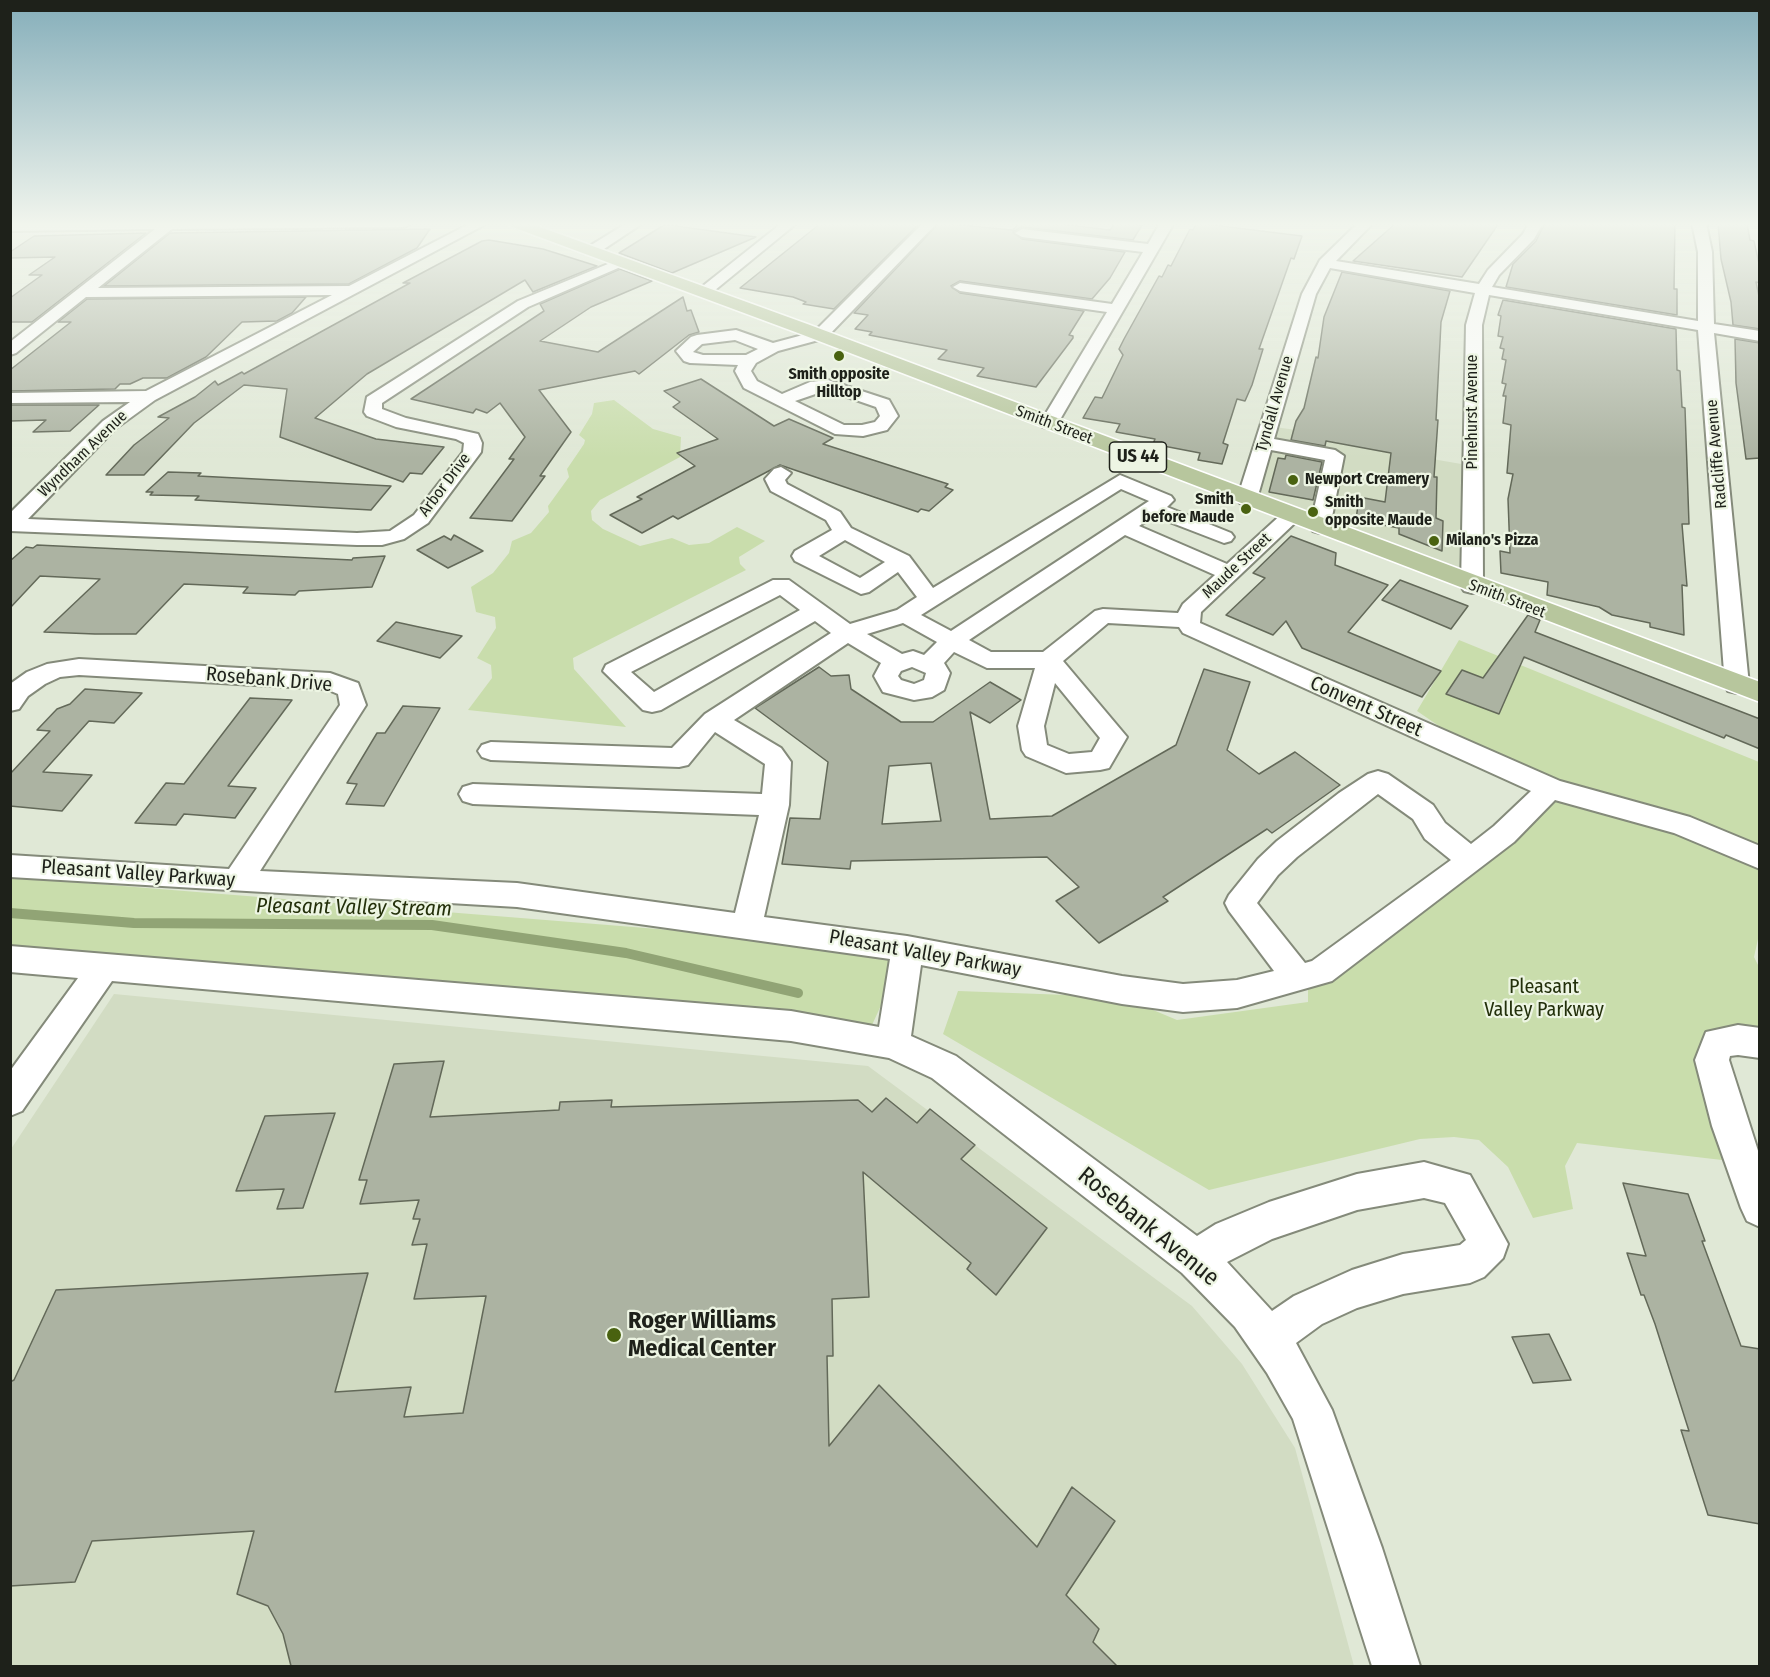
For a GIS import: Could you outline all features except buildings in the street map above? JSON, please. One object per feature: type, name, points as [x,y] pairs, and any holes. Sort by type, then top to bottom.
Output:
[{"type":"main road","name":"Smith Street","points":[[729,301],[1472,586],[1760,693]]},
{"type":"street","points":[[10,350],[73,301]]},
{"type":"street","name":"Wyndham Avenue","points":[[11,524],[109,425],[149,396],[331,301]]},
{"type":"street","name":"Arbor Drive","points":[[11,524],[357,539],[382,539],[397,535],[421,519],[472,452],[473,443],[471,438],[461,434],[402,423],[373,412],[373,401],[530,301]]},
{"type":"street","points":[[772,348],[736,335],[697,340],[684,351],[690,358],[703,360],[749,360],[772,348],[820,335],[853,301]]},
{"type":"street","points":[[1062,301],[1117,309]]},
{"type":"street","points":[[1049,423],[1122,301]]},
{"type":"street","name":"Tyndall Avenue","points":[[1247,499],[1301,313],[1307,301]]},
{"type":"street","name":"Pinehurst Avenue","points":[[1472,586],[1474,325],[1480,301]]},
{"type":"street","points":[[1551,301],[1760,336]]},
{"type":"street","name":"Radcliffe Avenue","points":[[1706,301],[1737,685]]},
{"type":"street","points":[[749,360],[743,371],[750,384],[782,401],[841,430],[863,431],[881,426],[889,416],[883,404],[828,385],[816,386],[782,401]]},
{"type":"street","points":[[10,398],[149,396]]},
{"type":"street","points":[[1263,443],[1335,456],[1320,527]]},
{"type":"street","points":[[781,473],[776,479],[778,487],[833,516],[844,531],[901,561],[930,598]]},
{"type":"street","points":[[490,751],[679,758],[705,726],[847,633],[905,615],[1120,481],[1164,500],[952,641],[929,663]]},
{"type":"street","points":[[1153,507],[1224,537]]},
{"type":"street","name":"Maude Street","points":[[1187,620],[1191,609],[1291,516]]},
{"type":"street","points":[[1124,527],[1229,573]]},
{"type":"street","points":[[844,531],[803,556],[861,587],[901,561]]},
{"type":"street","points":[[815,611],[652,704],[615,671],[781,585],[847,633],[897,662]]},
{"type":"street","points":[[905,615],[987,660],[1049,660],[1103,616],[1187,620]]},
{"type":"street","name":"Convent Street","points":[[1187,620],[1191,628],[1550,788]]},
{"type":"street","points":[[913,659],[929,663],[938,673],[935,684],[914,693],[898,690],[888,681],[888,670],[897,662],[913,659]]},
{"type":"street","name":"Rosebank Drive","points":[[10,703],[19,690],[36,678],[56,670],[79,667],[330,681],[349,689],[353,705],[341,726],[237,881]]},
{"type":"street","points":[[714,720],[772,755],[778,762],[775,805],[747,925]]},
{"type":"street","points":[[1300,979],[1257,928],[1240,903],[1268,867],[1287,849],[1349,800],[1378,781],[1423,812],[1435,831],[1471,860]]},
{"type":"street","points":[[1550,788],[1617,809],[1680,824],[1760,858]]},
{"type":"street","name":"Pleasant Valley Parkway","points":[[10,866],[237,881],[517,895],[747,925],[907,949],[1122,990],[1184,998],[1237,994],[1321,972],[1504,834],[1550,788]]},
{"type":"street","points":[[473,794],[775,805]]},
{"type":"street","points":[[10,959],[791,1026],[893,1044],[907,949]]},
{"type":"street","points":[[10,1100],[105,966]]},
{"type":"street","points":[[1760,1043],[1738,1040],[1718,1043],[1712,1060],[1730,1126],[1760,1208]]},
{"type":"street","name":"Rosebank Avenue","points":[[893,1044],[944,1067],[1196,1260],[1249,1313],[1282,1358],[1311,1410],[1359,1548],[1396,1666]]},
{"type":"street","points":[[1196,1260],[1230,1238],[1269,1221],[1358,1192],[1424,1180],[1457,1188],[1489,1244],[1470,1263],[1403,1274],[1352,1290],[1308,1311],[1268,1338]]},
{"type":"shaded area","points":[[1275,427],[1380,442],[1438,460],[1473,466],[1475,587],[1252,500]]},
{"type":"shaded area","name":"Roger Williams Medical Center","points":[[114,994],[868,1066],[1192,1306],[1242,1364],[1295,1448],[1354,1666],[11,1666],[11,1149]]},
{"type":"green space","points":[[614,400],[653,429],[681,437],[680,457],[600,500],[591,511],[592,520],[603,529],[640,546],[672,538],[689,545],[709,543],[737,527],[765,541],[739,557],[740,564],[746,570],[573,658],[574,669],[626,727],[468,710],[492,678],[491,665],[477,658],[496,628],[495,617],[476,612],[471,587],[493,573],[509,553],[512,541],[531,533],[549,512],[548,506],[569,477],[567,469],[584,444],[585,440],[579,435],[592,414],[594,403]]},
{"type":"green space","name":"Pleasant Valley Parkway","points":[[1459,640],[1759,762],[1760,930],[1754,957],[1759,967],[1759,1041],[1715,1049],[1739,1162],[1577,1143],[1565,1166],[1573,1209],[1533,1218],[1508,1167],[1479,1140],[1454,1137],[1420,1139],[1209,1190],[943,1034],[958,991],[1122,997],[1177,1020],[1308,1002],[1308,979],[1540,795],[1417,711]]},
{"type":"green space","points":[[10,877],[907,949],[866,1038],[11,967]]},
{"type":"waterway","name":"Pleasant Valley Stream","points":[[10,913],[134,923],[432,925],[626,953],[798,993]]},
{"type":"place","name":"Smith opposite Hilltop","points":[[839,356]]},
{"type":"place","name":"Newport Creamery","points":[[1293,480]]},
{"type":"place","name":"Smith before Maude","points":[[1246,509]]},
{"type":"place","name":"Smith opposite Maude","points":[[1313,512]]},
{"type":"place","name":"Milano's Pizza","points":[[1434,541]]},
{"type":"place","name":"Roger Williams Medical Center","points":[[614,1335]]}]
